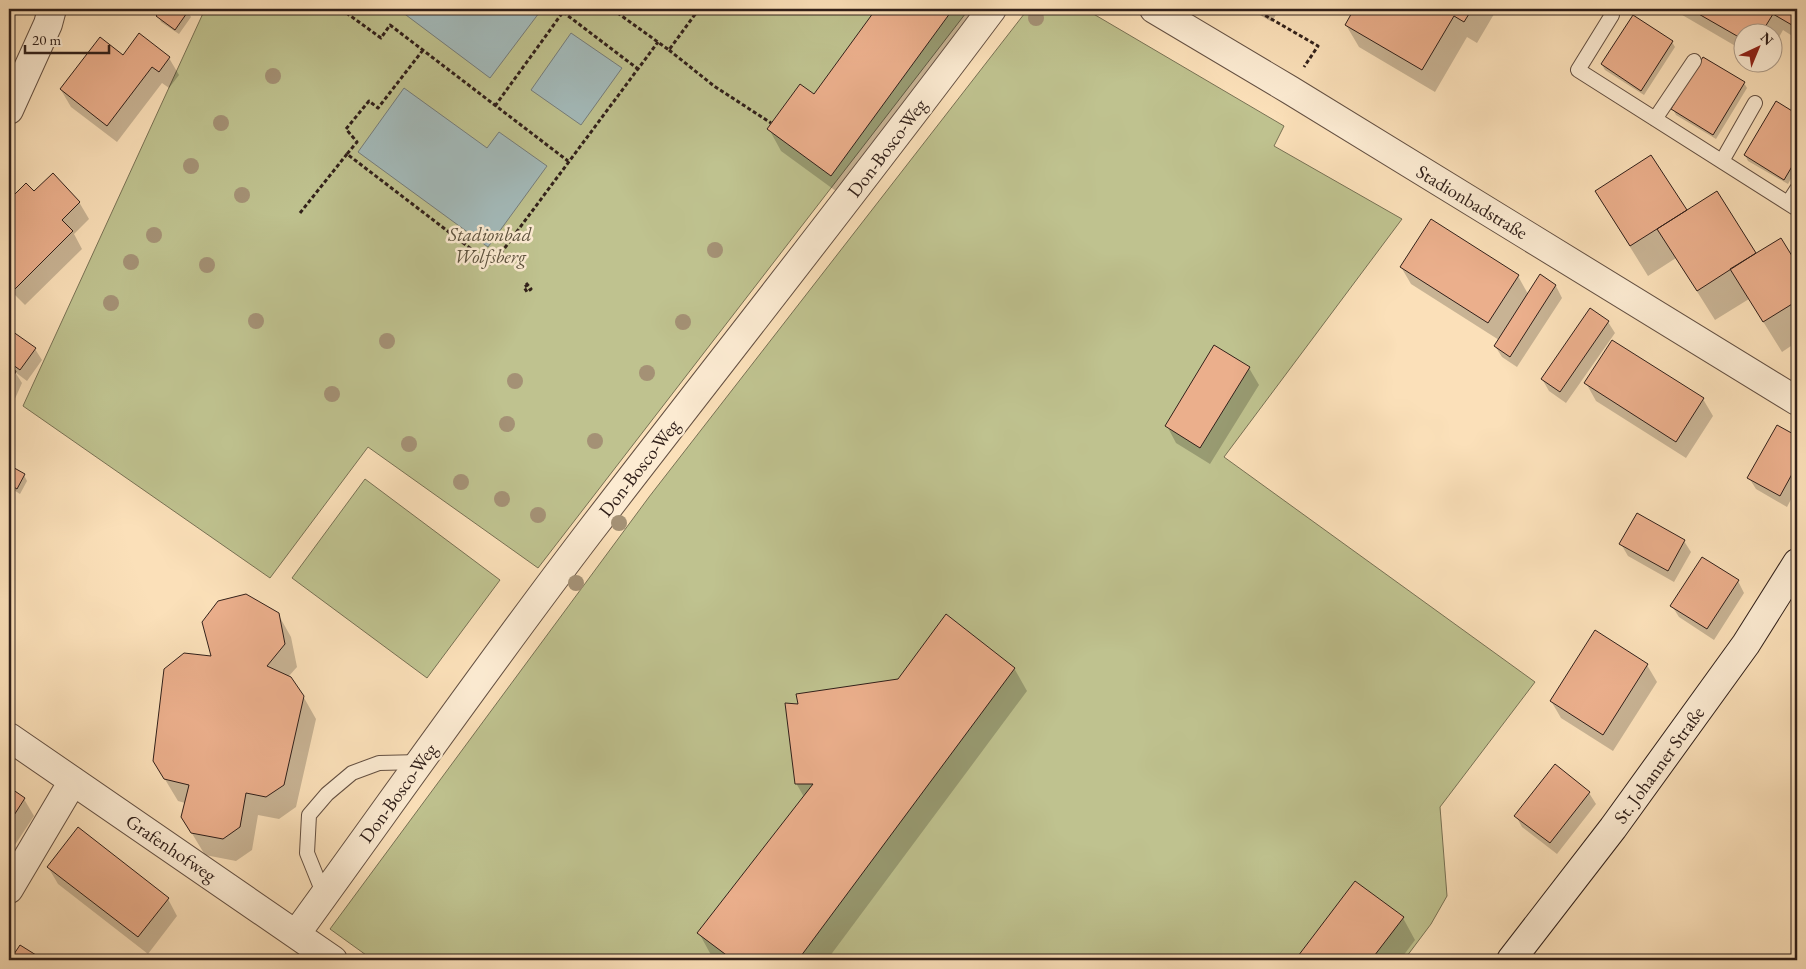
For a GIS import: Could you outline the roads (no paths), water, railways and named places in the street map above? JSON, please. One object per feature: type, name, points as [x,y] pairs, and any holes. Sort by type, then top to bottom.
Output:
[{"type":"street","points":[[9,110],[48,24],[52,9]]},
{"type":"street","name":"Don-Bosco-Weg","points":[[296,934],[590,532],[902,129],[992,9]]},
{"type":"street","name":"Stadionbadstraße","points":[[1154,9],[1795,393]]},
{"type":"street","name":"St. Johanner Straße","points":[[1511,960],[1612,828],[1740,652],[1797,563]]},
{"type":"street","name":"Grafenhofweg","points":[[9,737],[333,960]]},
{"type":"street","points":[[9,889],[73,781]]},
{"type":"lane","points":[[1612,15],[1578,70],[1793,206],[1797,189]]},
{"type":"lane","points":[[1655,119],[1694,61]]},
{"type":"lane","points":[[1722,161],[1755,103]]},
{"type":"lane","points":[[324,896],[307,853],[309,816],[327,794],[352,773],[379,763],[420,762]]},
{"type":"water","points":[[398,9],[542,9],[490,78]]},
{"type":"water","points":[[571,33],[622,68],[581,125],[531,90]]},
{"type":"water","points":[[404,88],[487,148],[499,132],[547,166],[488,247],[358,152]]},
{"type":"park label","name":"Stadionbad Wolfsberg","points":[[490,245]]}]
